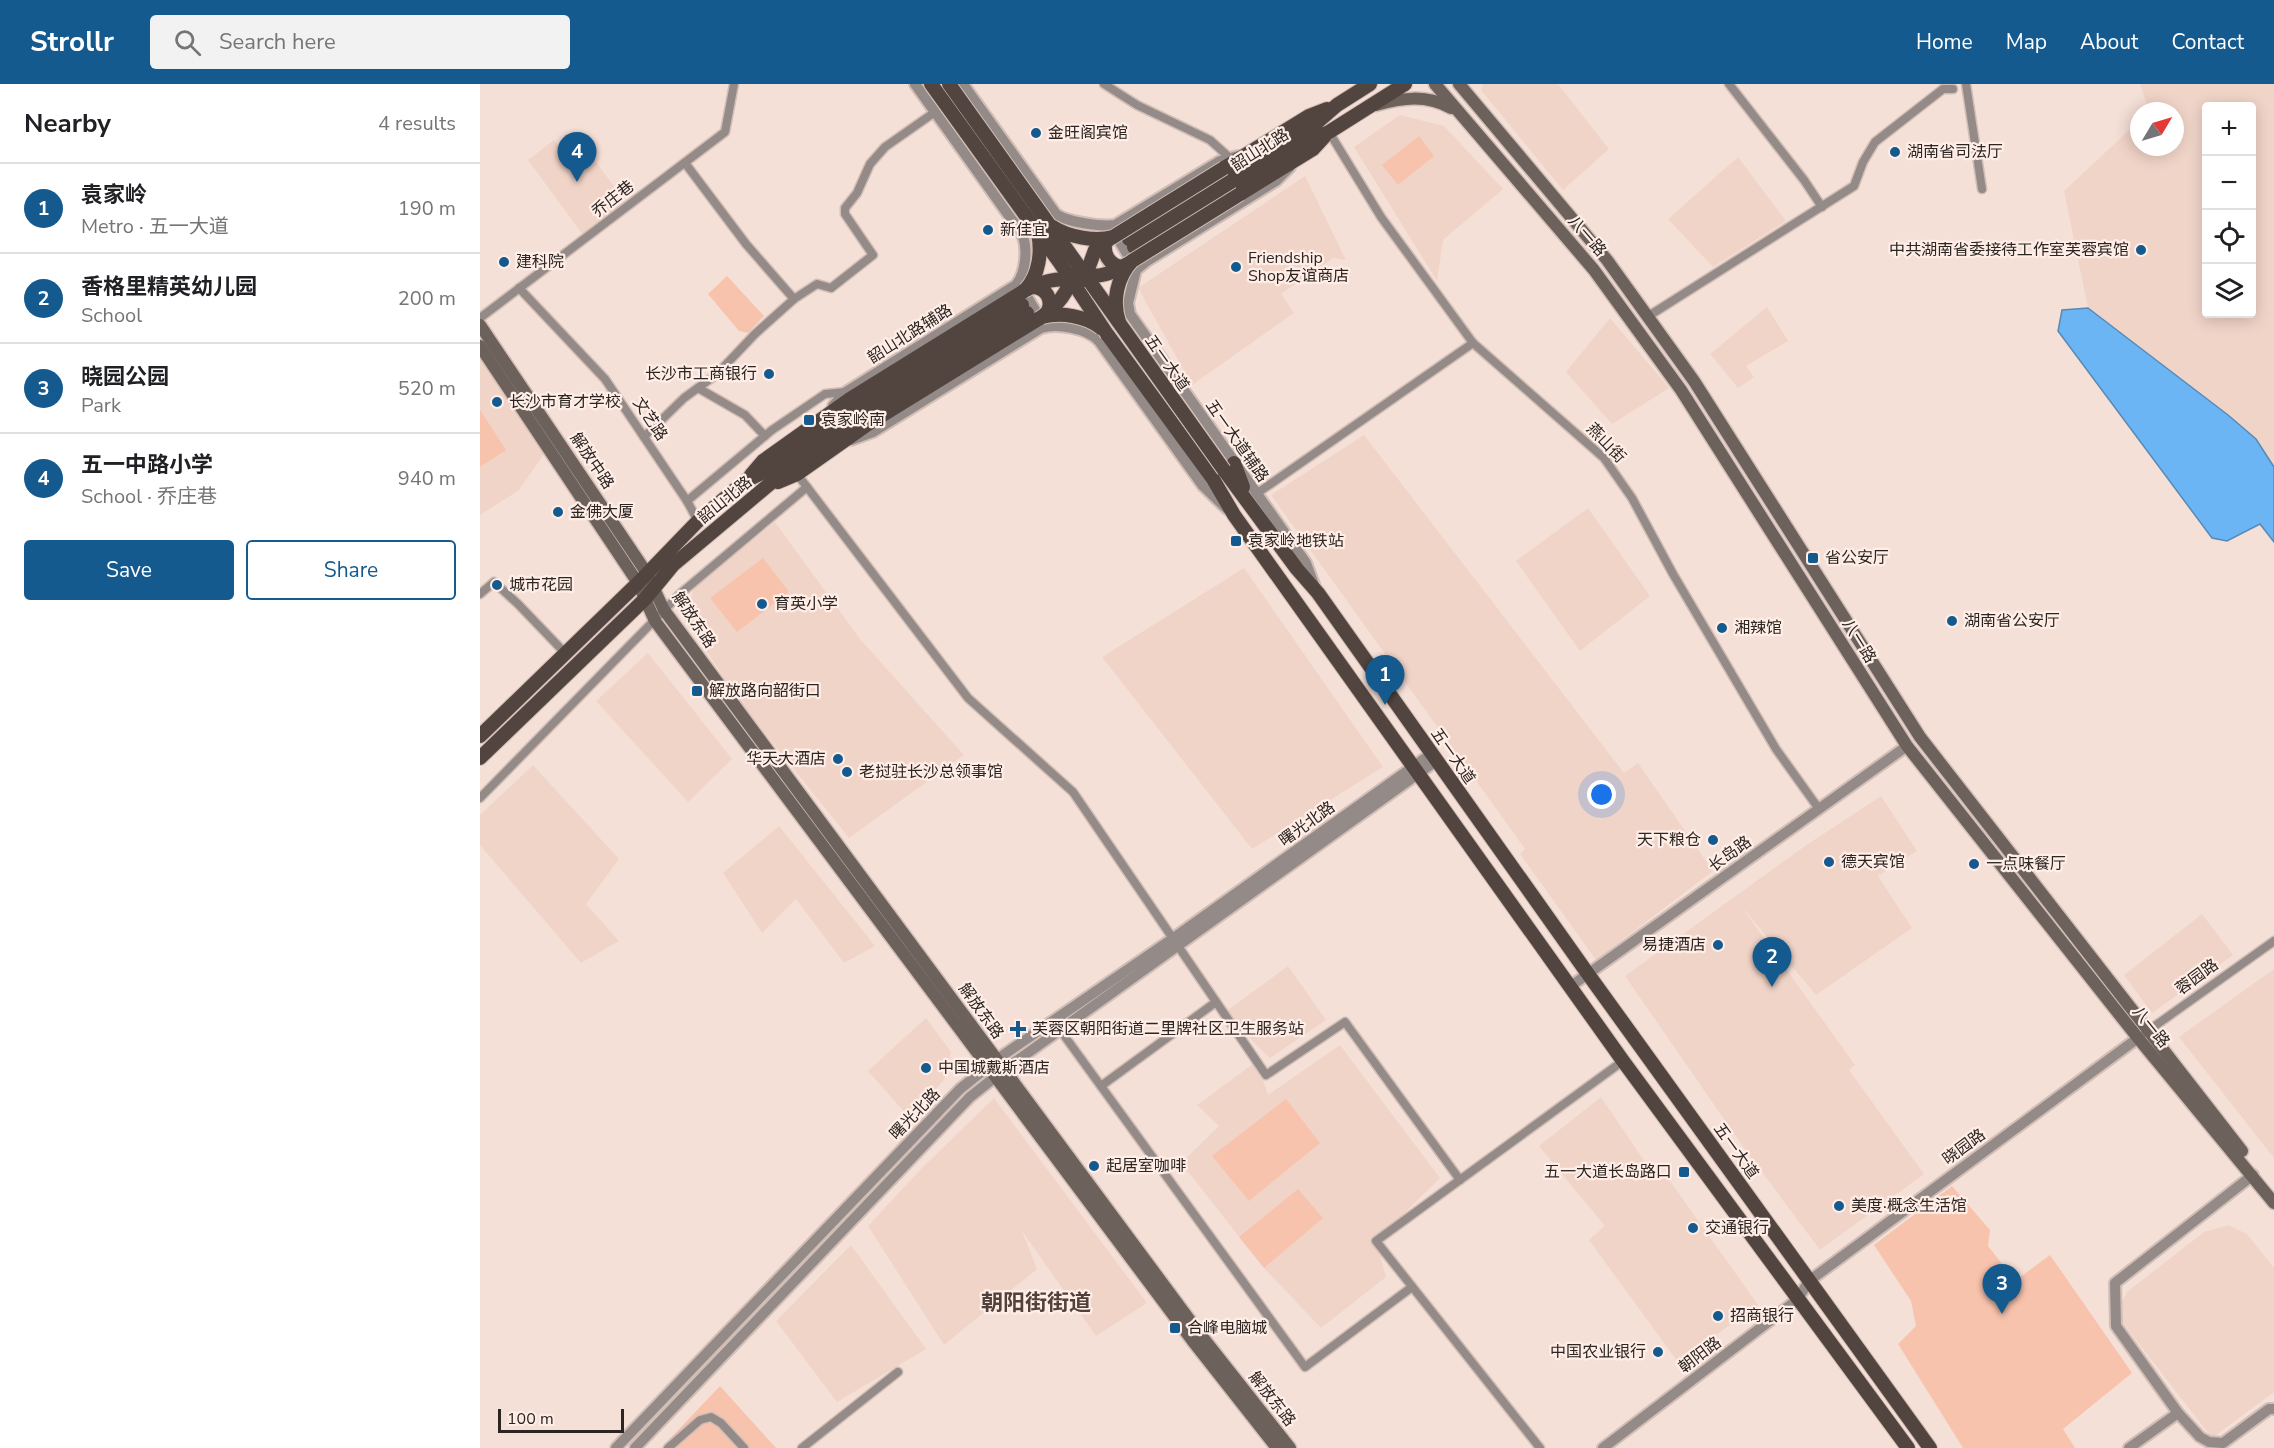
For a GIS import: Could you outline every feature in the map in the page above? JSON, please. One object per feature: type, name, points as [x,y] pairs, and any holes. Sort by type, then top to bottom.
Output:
[{"type":"main road","points":[[931,84],[1060,263],[1081,280]]},
{"type":"main road","points":[[949,84],[1063,232],[1101,239],[1309,116],[1337,105]]},
{"type":"main road","name":"韶山北路","points":[[1131,257],[1314,125],[1337,105],[1370,84]]},
{"type":"main road","name":"韶山北路","points":[[1131,257],[1308,140],[1329,132],[1405,84]]},
{"type":"main road","name":"八一路","points":[[1435,84],[1594,270],[1681,390],[1906,746],[2138,1038],[2274,1203]]},
{"type":"main road","name":"八一路","points":[[1459,84],[1607,260],[1694,381],[1920,737],[2274,1192]]},
{"type":"main road","points":[[1470,84],[1477,104]]},
{"type":"main road","points":[[1366,108],[1415,98],[1435,100],[1461,116]]},
{"type":"main road","points":[[1110,234],[1104,250],[1108,260],[1114,266],[1313,149],[1329,132]]},
{"type":"main road","points":[[1055,221],[1081,280]]},
{"type":"main road","points":[[1032,304],[1032,281],[1040,247],[1038,231]]},
{"type":"main road","points":[[745,481],[763,461],[823,418],[848,395],[1032,304],[1064,294],[1081,280],[1092,255],[1110,234]]},
{"type":"main road","points":[[770,485],[797,474],[868,424],[1032,304],[1053,279],[1081,280],[1103,277],[1131,257]]},
{"type":"main road","points":[[1121,327],[1116,311],[1116,296],[1121,276],[1131,257]]},
{"type":"main road","name":"五一大道","points":[[1081,280],[1085,303],[1100,335],[1224,471],[1253,498],[1297,569],[1318,593],[1588,974],[1929,1448]]},
{"type":"main road","name":"五一大道","points":[[1081,280],[1121,327],[1224,471],[1234,515],[1623,1061],[1908,1448]]},
{"type":"main road","points":[[1032,304],[1053,315],[1085,319],[1096,325],[1100,335]]},
{"type":"main road","name":"韶山北路","points":[[480,736],[566,654],[698,521],[745,481],[768,470],[857,407],[1032,304]]},
{"type":"main road","name":"韶山北路","points":[[480,758],[645,599],[673,565],[791,466],[862,416],[1032,304]]},
{"type":"main road","name":"解放中路","points":[[480,325],[642,578],[645,599]]},
{"type":"main road","name":"解放中路","points":[[480,346],[642,578],[655,587]]},
{"type":"main road","name":"解放东路","points":[[655,587],[664,610],[1192,1340],[1277,1448]]},
{"type":"main road","name":"解放东路","points":[[645,599],[655,621],[1200,1334],[1290,1448]]},
{"type":"street","name":"乔庄巷","points":[[480,318],[725,132],[734,84]]},
{"type":"street","points":[[839,445],[873,432],[1026,336],[1032,304],[1024,240],[915,84]]},
{"type":"street","points":[[963,84],[1055,221],[1024,240]]},
{"type":"street","points":[[1104,84],[1137,105],[1210,140],[1227,163]]},
{"type":"street","points":[[1729,84],[1822,207]]},
{"type":"street","points":[[1966,84],[1982,189]]},
{"type":"street","points":[[1647,317],[1854,186],[1863,162],[1875,142],[1943,89],[1953,89]]},
{"type":"street","points":[[644,436],[717,374],[755,334],[794,299],[817,284],[831,288],[873,255],[845,214],[844,208],[857,192],[870,164],[885,147],[935,112]]},
{"type":"street","name":"燕山街","points":[[1329,132],[1381,217],[1473,343],[1604,458],[1632,498],[1673,574],[1776,749],[1819,809]]},
{"type":"street","points":[[1234,515],[1203,486],[1100,335],[1128,310],[1131,257],[1147,261],[1276,181],[1298,158]]},
{"type":"street","points":[[685,163],[746,243],[794,299]]},
{"type":"street","name":"文艺路","points":[[519,288],[605,379],[698,521]]},
{"type":"street","name":"五一大道辅路","points":[[1128,310],[1224,471]]},
{"type":"street","points":[[1253,498],[1473,343]]},
{"type":"street","points":[[698,388],[745,414],[765,436]]},
{"type":"street","points":[[687,501],[765,436],[825,394],[848,395]]},
{"type":"street","points":[[797,474],[968,698],[1073,792],[1266,1075],[1345,1022],[1460,1180]]},
{"type":"street","points":[[480,798],[681,592],[807,487]]},
{"type":"street","points":[[480,594],[494,582],[566,654]]},
{"type":"street","name":"长岛路","points":[[1571,986],[1906,746]]},
{"type":"street","name":"曙光北路","points":[[616,1448],[960,1089],[996,1068],[1058,1025],[1434,757]]},
{"type":"street","name":"蓉园路","points":[[2138,1038],[2274,940]]},
{"type":"street","points":[[1101,1086],[1216,1002]]},
{"type":"street","points":[[1058,1025],[1305,1367],[1412,1287]]},
{"type":"street","name":"晓园路","points":[[1813,1286],[2138,1038]]},
{"type":"street","points":[[1539,1448],[1376,1241],[1623,1061]]},
{"type":"street","name":"曙光北路","points":[[635,1448],[996,1068]]},
{"type":"street","points":[[2253,1175],[2115,1283],[2116,1326],[2178,1413],[2200,1437],[2209,1442],[2223,1443],[2269,1409],[2274,1409]]},
{"type":"street","name":"朝阳路","points":[[1612,1448],[1799,1302],[1813,1286]]},
{"type":"street","name":"朝阳路","points":[[1603,1448],[1799,1302]]},
{"type":"street","points":[[802,1448],[898,1372]]},
{"type":"street","points":[[2129,1448],[2178,1413]]},
{"type":"street","points":[[668,1448],[686,1430],[700,1420],[711,1417],[721,1423],[744,1448]]},
{"type":"shaded area","points":[[1483,84],[1558,84],[1609,149],[1563,190],[1481,90]]},
{"type":"shaded area","name":"中共湖南省委接待工作室芙蓉宾馆","points":[[2140,84],[2274,84],[2274,467],[2256,439],[2228,415],[2088,308],[2064,191],[2130,129],[2130,156],[2184,156],[2184,102],[2146,102]]},
{"type":"shaded area","points":[[1400,115],[1444,126],[1503,189],[1443,240],[1437,281],[1354,147]]},
{"type":"shaded area","points":[[579,134],[590,143],[585,147],[626,203],[583,235],[528,160],[554,140],[560,148]]},
{"type":"shaded area","points":[[1419,136],[1434,156],[1398,185],[1382,165]]},
{"type":"shaded area","points":[[1738,157],[1786,221],[1713,267],[1668,219]]},
{"type":"shaded area","name":"Friendship Shop友谊商店","points":[[1305,176],[1346,260],[1333,258],[1281,294],[1294,313],[1192,385],[1138,288]]},
{"type":"shaded area","points":[[727,276],[764,316],[748,333],[739,331],[708,294]]},
{"type":"shaded area","points":[[1767,307],[1788,341],[1746,366],[1754,377],[1738,388],[1710,354]]},
{"type":"shaded area","points":[[1610,318],[1669,388],[1612,424],[1566,372]]},
{"type":"shaded area","name":"长沙市育才学校","points":[[480,354],[547,450],[518,491],[480,515]]},
{"type":"shaded area","points":[[480,410],[506,450],[480,467]]},
{"type":"shaded area","points":[[1364,435],[1624,773],[1638,763],[1713,871],[1596,960],[1520,854],[1525,849],[1271,495]]},
{"type":"shaded area","points":[[1588,508],[1650,596],[1580,651],[1516,561]]},
{"type":"shaded area","points":[[775,522],[860,639],[964,755],[849,838],[744,707],[685,620],[694,587]]},
{"type":"shaded area","points":[[763,558],[789,592],[737,632],[710,598]]},
{"type":"shaded area","points":[[1244,568],[1383,767],[1252,849],[1102,657]]},
{"type":"shaded area","points":[[648,653],[732,759],[688,802],[596,701]]},
{"type":"shaded area","points":[[533,765],[619,859],[586,904],[619,941],[581,963],[480,845],[480,815]]},
{"type":"shaded area","points":[[1881,796],[1917,851],[1878,876],[1912,928],[1816,995],[1741,906],[1855,1065],[1849,1070],[1924,1174],[1820,1250],[1744,1148],[1625,976],[1805,846]]},
{"type":"shaded area","points":[[779,826],[875,946],[844,963],[796,899],[762,933],[723,873]]},
{"type":"shaded area","points":[[2202,914],[2233,955],[2152,1013],[2124,975]]},
{"type":"shaded area","points":[[1288,966],[1326,1020],[1270,1058],[1224,1013]]},
{"type":"shaded area","points":[[2274,969],[2274,1158],[2179,1037]]},
{"type":"shaded area","points":[[926,1018],[951,1052],[944,1080],[909,1117],[868,1071]]},
{"type":"shaded area","points":[[1340,1045],[1440,1178],[1376,1241],[1386,1277],[1321,1328],[1264,1268],[1181,1163],[1219,1126],[1197,1105],[1257,1061],[1268,1095]]},
{"type":"shaded area","points":[[1601,1097],[1657,1180],[1665,1174],[1758,1305],[1678,1362],[1589,1240],[1605,1226],[1539,1146]]},
{"type":"shaded area","points":[[994,1098],[1147,1303],[1096,1336],[1022,1231],[1037,1269],[944,1345],[868,1226],[921,1169]]},
{"type":"shaded area","points":[[1286,1099],[1320,1143],[1249,1201],[1212,1156]]},
{"type":"shaded area","points":[[1952,1186],[1990,1230],[1988,1246],[2010,1274],[2019,1278],[2050,1255],[2132,1373],[2063,1429],[2075,1448],[1963,1448],[1898,1344],[1916,1326],[1911,1301],[1874,1245]]},
{"type":"shaded area","points":[[1298,1189],[1323,1218],[1264,1268],[1239,1237]]},
{"type":"shaded area","points":[[2228,1225],[2247,1234],[2274,1268],[2274,1392],[2212,1438],[2122,1322],[2119,1308],[2127,1292],[2204,1232]]},
{"type":"shaded area","points":[[851,1245],[926,1349],[837,1402],[776,1321]]},
{"type":"shaded area","points":[[720,1386],[776,1448],[661,1448]]},
{"type":"water","points":[[2088,308],[2256,439],[2274,467],[2274,542],[2260,524],[2227,541],[2212,538],[2058,331],[2062,310]]},
{"type":"tunnel","points":[[1085,277],[1134,247]]},
{"type":"place","name":"金旺阁宾馆","points":[[1036,133]]},
{"type":"place","name":"湖南省司法厅","points":[[1895,152]]},
{"type":"place","name":"五一中路小学","points":[[577,182]]},
{"type":"place","name":"新佳宜","points":[[988,230]]},
{"type":"place","name":"中共湖南省委接待工作室芙蓉宾馆","points":[[2141,250]]},
{"type":"place","name":"建科院","points":[[504,262]]},
{"type":"place","name":"Friendship Shop友谊商店","points":[[1236,267]]},
{"type":"place","name":"长沙市工商银行","points":[[769,374]]},
{"type":"place","name":"长沙市育才学校","points":[[497,402]]},
{"type":"place","name":"袁家岭南","points":[[809,420]]},
{"type":"place","name":"金佛大厦","points":[[558,512]]},
{"type":"place","name":"袁家岭地铁站","points":[[1236,541]]},
{"type":"place","name":"省公安厅","points":[[1813,558]]},
{"type":"place","name":"城市花园","points":[[497,585]]},
{"type":"place","name":"育英小学","points":[[762,604]]},
{"type":"place","name":"湖南省公安厅","points":[[1952,621]]},
{"type":"place","name":"湘辣馆","points":[[1722,628]]},
{"type":"place","name":"解放路向韶街口","points":[[697,691]]},
{"type":"place","name":"袁家岭","points":[[1385,705]]},
{"type":"place","name":"华天大酒店","points":[[838,759]]},
{"type":"place","name":"老挝驻长沙总领事馆","points":[[847,772]]},
{"type":"place","name":"天下粮仓","points":[[1713,840]]},
{"type":"place","name":"德天宾馆","points":[[1829,862]]},
{"type":"place","name":"一点味餐厅","points":[[1974,864]]},
{"type":"place","name":"易捷酒店","points":[[1718,945]]},
{"type":"place","name":"香格里精英幼儿园","points":[[1772,987]]},
{"type":"place","name":"芙蓉区朝阳街道二里牌社区卫生服务站","points":[[1018,1029]]},
{"type":"place","name":"中国城戴斯酒店","points":[[926,1068]]},
{"type":"place","name":"起居室咖啡","points":[[1094,1166]]},
{"type":"place","name":"五一大道长岛路口","points":[[1684,1172]]},
{"type":"place","name":"美度·概念生活馆","points":[[1839,1206]]},
{"type":"place","name":"交通银行","points":[[1693,1228]]},
{"type":"place","name":"晓园公园","points":[[2002,1314]]},
{"type":"place","name":"招商银行","points":[[1718,1316]]},
{"type":"place","name":"合峰电脑城","points":[[1175,1328]]},
{"type":"place","name":"中国农业银行","points":[[1658,1352]]},
{"type":"district","name":"朝阳街街道","points":[[1036,1303]]}]
